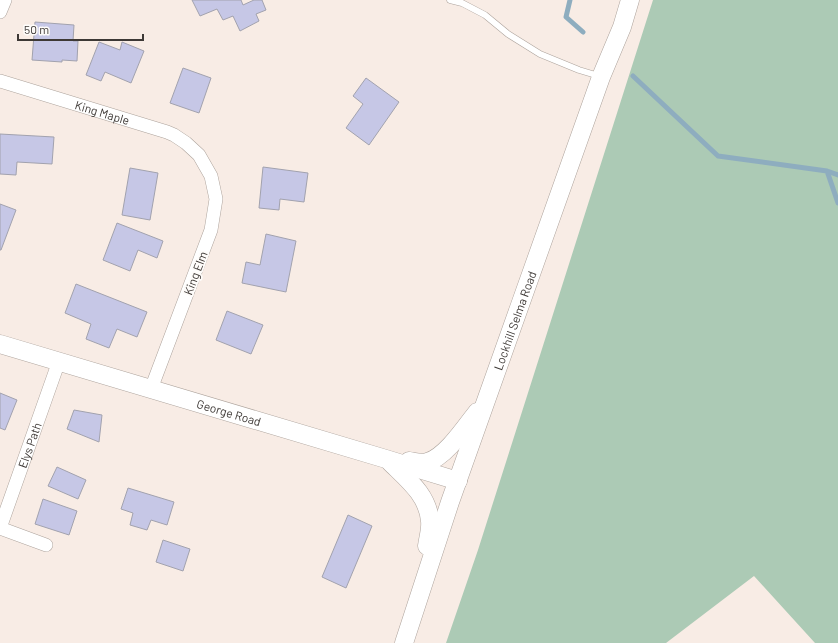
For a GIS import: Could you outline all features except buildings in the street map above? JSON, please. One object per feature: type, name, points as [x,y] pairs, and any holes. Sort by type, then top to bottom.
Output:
[{"type":"main road","name":"Lockhill Selma Road","points":[[404,643],[423,582],[458,481],[601,77],[622,27],[630,0]]},
{"type":"main road","name":"George Road","points":[[0,344],[458,481]]},
{"type":"main road","points":[[386,459],[425,463],[433,460],[448,448],[486,402]]},
{"type":"main road","points":[[386,459],[414,486],[428,508],[430,522],[423,582]]},
{"type":"street","points":[[0,12],[5,0]]},
{"type":"street","name":"King Maple","points":[[0,81],[167,132],[186,143],[199,155]]},
{"type":"street","name":"King Elm","points":[[151,389],[211,230],[216,199],[211,176],[199,155]]},
{"type":"street","name":"Elys Path","points":[[46,545],[0,528],[59,361]]},
{"type":"lane","points":[[450,0],[462,3],[485,15],[508,34],[540,54],[560,63],[601,77]]},
{"type":"green space","points":[[653,0],[838,0],[838,643],[815,643],[754,576],[666,643],[446,643],[478,550]]},
{"type":"waterway","points":[[570,0],[566,17],[583,32]]},
{"type":"waterway","points":[[633,76],[718,156],[827,171],[838,203]]},
{"type":"waterway","points":[[827,171],[838,175]]}]
